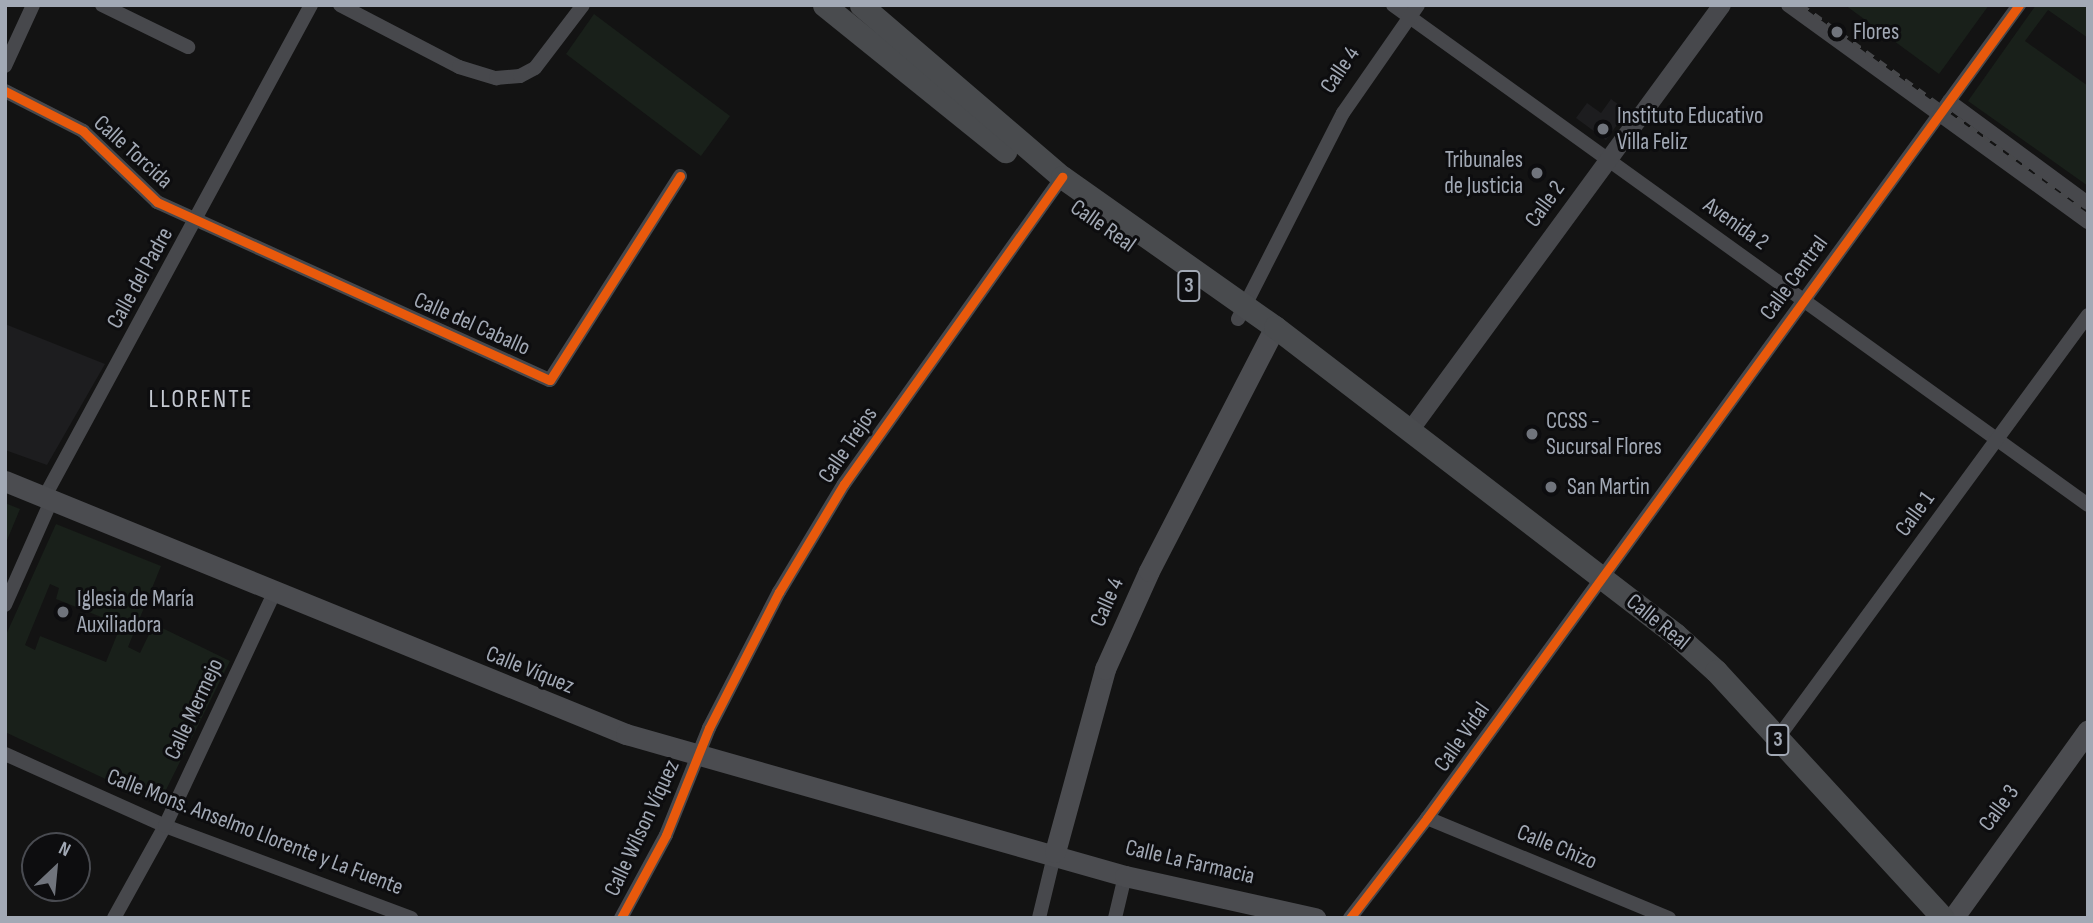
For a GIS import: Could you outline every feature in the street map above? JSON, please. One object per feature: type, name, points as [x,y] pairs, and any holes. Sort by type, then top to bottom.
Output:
[{"type":"main road","name":"Calle Real","points":[[824,5],[895,62],[1058,183],[1331,373],[1600,575],[1716,671],[1943,918]]},
{"type":"main road","points":[[842,5],[874,31],[895,62]]},
{"type":"main road","name":"Calle Real","points":[[861,5],[1058,183]]},
{"type":"main road","name":"Calle 4","points":[[1055,852],[1105,669],[1149,571],[1271,332]]},
{"type":"main road","name":"Calle Víquez","points":[[5,481],[581,719],[697,755],[1055,852]]},
{"type":"main road","name":"Calle 3","points":[[1953,918],[2088,730]]},
{"type":"main road","name":"Calle La Farmacia","points":[[1055,852],[1125,876],[1315,918]]},
{"type":"street","points":[[5,66],[33,5]]},
{"type":"street","points":[[102,5],[188,47]]},
{"type":"street","name":"Calle del Padre","points":[[5,605],[49,498],[198,220],[240,132],[311,5]]},
{"type":"street","points":[[341,5],[459,67],[496,78],[520,76],[535,68],[583,5]]},
{"type":"street","name":"Avenida 2","points":[[1393,5],[1414,11],[1607,161],[2088,505]]},
{"type":"street","name":"Calle 2","points":[[1409,432],[1722,5]]},
{"type":"street","points":[[1788,5],[2088,222]]},
{"type":"street","name":"Calle Central","points":[[1600,575],[2019,5]]},
{"type":"street","name":"Calle 4","points":[[1242,313],[1343,113],[1414,11]]},
{"type":"street","name":"Calle Torcida","points":[[5,91],[83,131],[142,192],[198,220]]},
{"type":"street","points":[[1950,101],[2088,203]]},
{"type":"street","name":"Calle del Caballo","points":[[198,220],[550,380],[680,176]]},
{"type":"street","name":"Calle Trejos","points":[[697,755],[779,592],[844,484],[1058,183]]},
{"type":"street","name":"Calle 1","points":[[1777,739],[2088,315]]},
{"type":"street","name":"Calle Vidal","points":[[1350,918],[1427,818],[1600,575]]},
{"type":"street","name":"Calle Mermejo","points":[[114,918],[164,826],[274,593]]},
{"type":"street","name":"Calle Mons. Anselmo Llorente y La Fuente","points":[[5,754],[164,826],[411,918]]},
{"type":"street","name":"Calle Wilson Víquez","points":[[621,918],[666,835],[697,755]]},
{"type":"street","name":"Calle Chizo","points":[[1427,818],[1670,918]]},
{"type":"street","name":"Calle 4","points":[[1040,918],[1055,852]]},
{"type":"street","points":[[1115,918],[1125,876]]},
{"type":"shaded area","points":[[1845,5],[1989,5],[1939,74]]},
{"type":"shaded area","points":[[2036,5],[2088,5],[2088,38],[2048,10],[2025,41],[2088,86],[2088,186],[1968,101]]},
{"type":"shaded area","points":[[594,14],[730,116],[701,156],[566,54]]},
{"type":"shaded area","name":"Instituto Educativo Villa Feliz","points":[[1611,99],[1627,111],[1606,140],[1576,118],[1587,103],[1601,113]]},
{"type":"shaded area","points":[[5,324],[105,364],[47,465],[5,450]]},
{"type":"shaded area","points":[[5,503],[20,509],[5,545]]},
{"type":"shaded area","points":[[56,524],[161,566],[128,647],[140,653],[154,624],[230,661],[159,804],[5,732],[5,637]],"holes":[[[50,584],[59,588],[56,599],[121,625],[106,662],[40,636],[35,650],[25,645]]]},
{"type":"railway","points":[[1801,5],[2088,213]]},
{"type":"cycle path","points":[[1350,918],[1427,818],[2019,5]]},
{"type":"cycle path","points":[[5,91],[83,131],[157,202],[550,380],[680,176]]},
{"type":"cycle path","points":[[621,918],[666,835],[709,728],[779,592],[844,484],[1062,177]]},
{"type":"place","name":"Flores","points":[[1837,32]]},
{"type":"place","name":"Instituto Educativo Villa Feliz","points":[[1603,129]]},
{"type":"place","name":"Tribunales de Justicia","points":[[1537,173]]},
{"type":"place","name":"CCSS - Sucursal Flores","points":[[1532,434]]},
{"type":"place","name":"San Martin","points":[[1551,487]]},
{"type":"place","name":"Iglesia de María Auxiliadora","points":[[63,612]]},
{"type":"district","name":"LLORENTE","points":[[201,400]]}]
